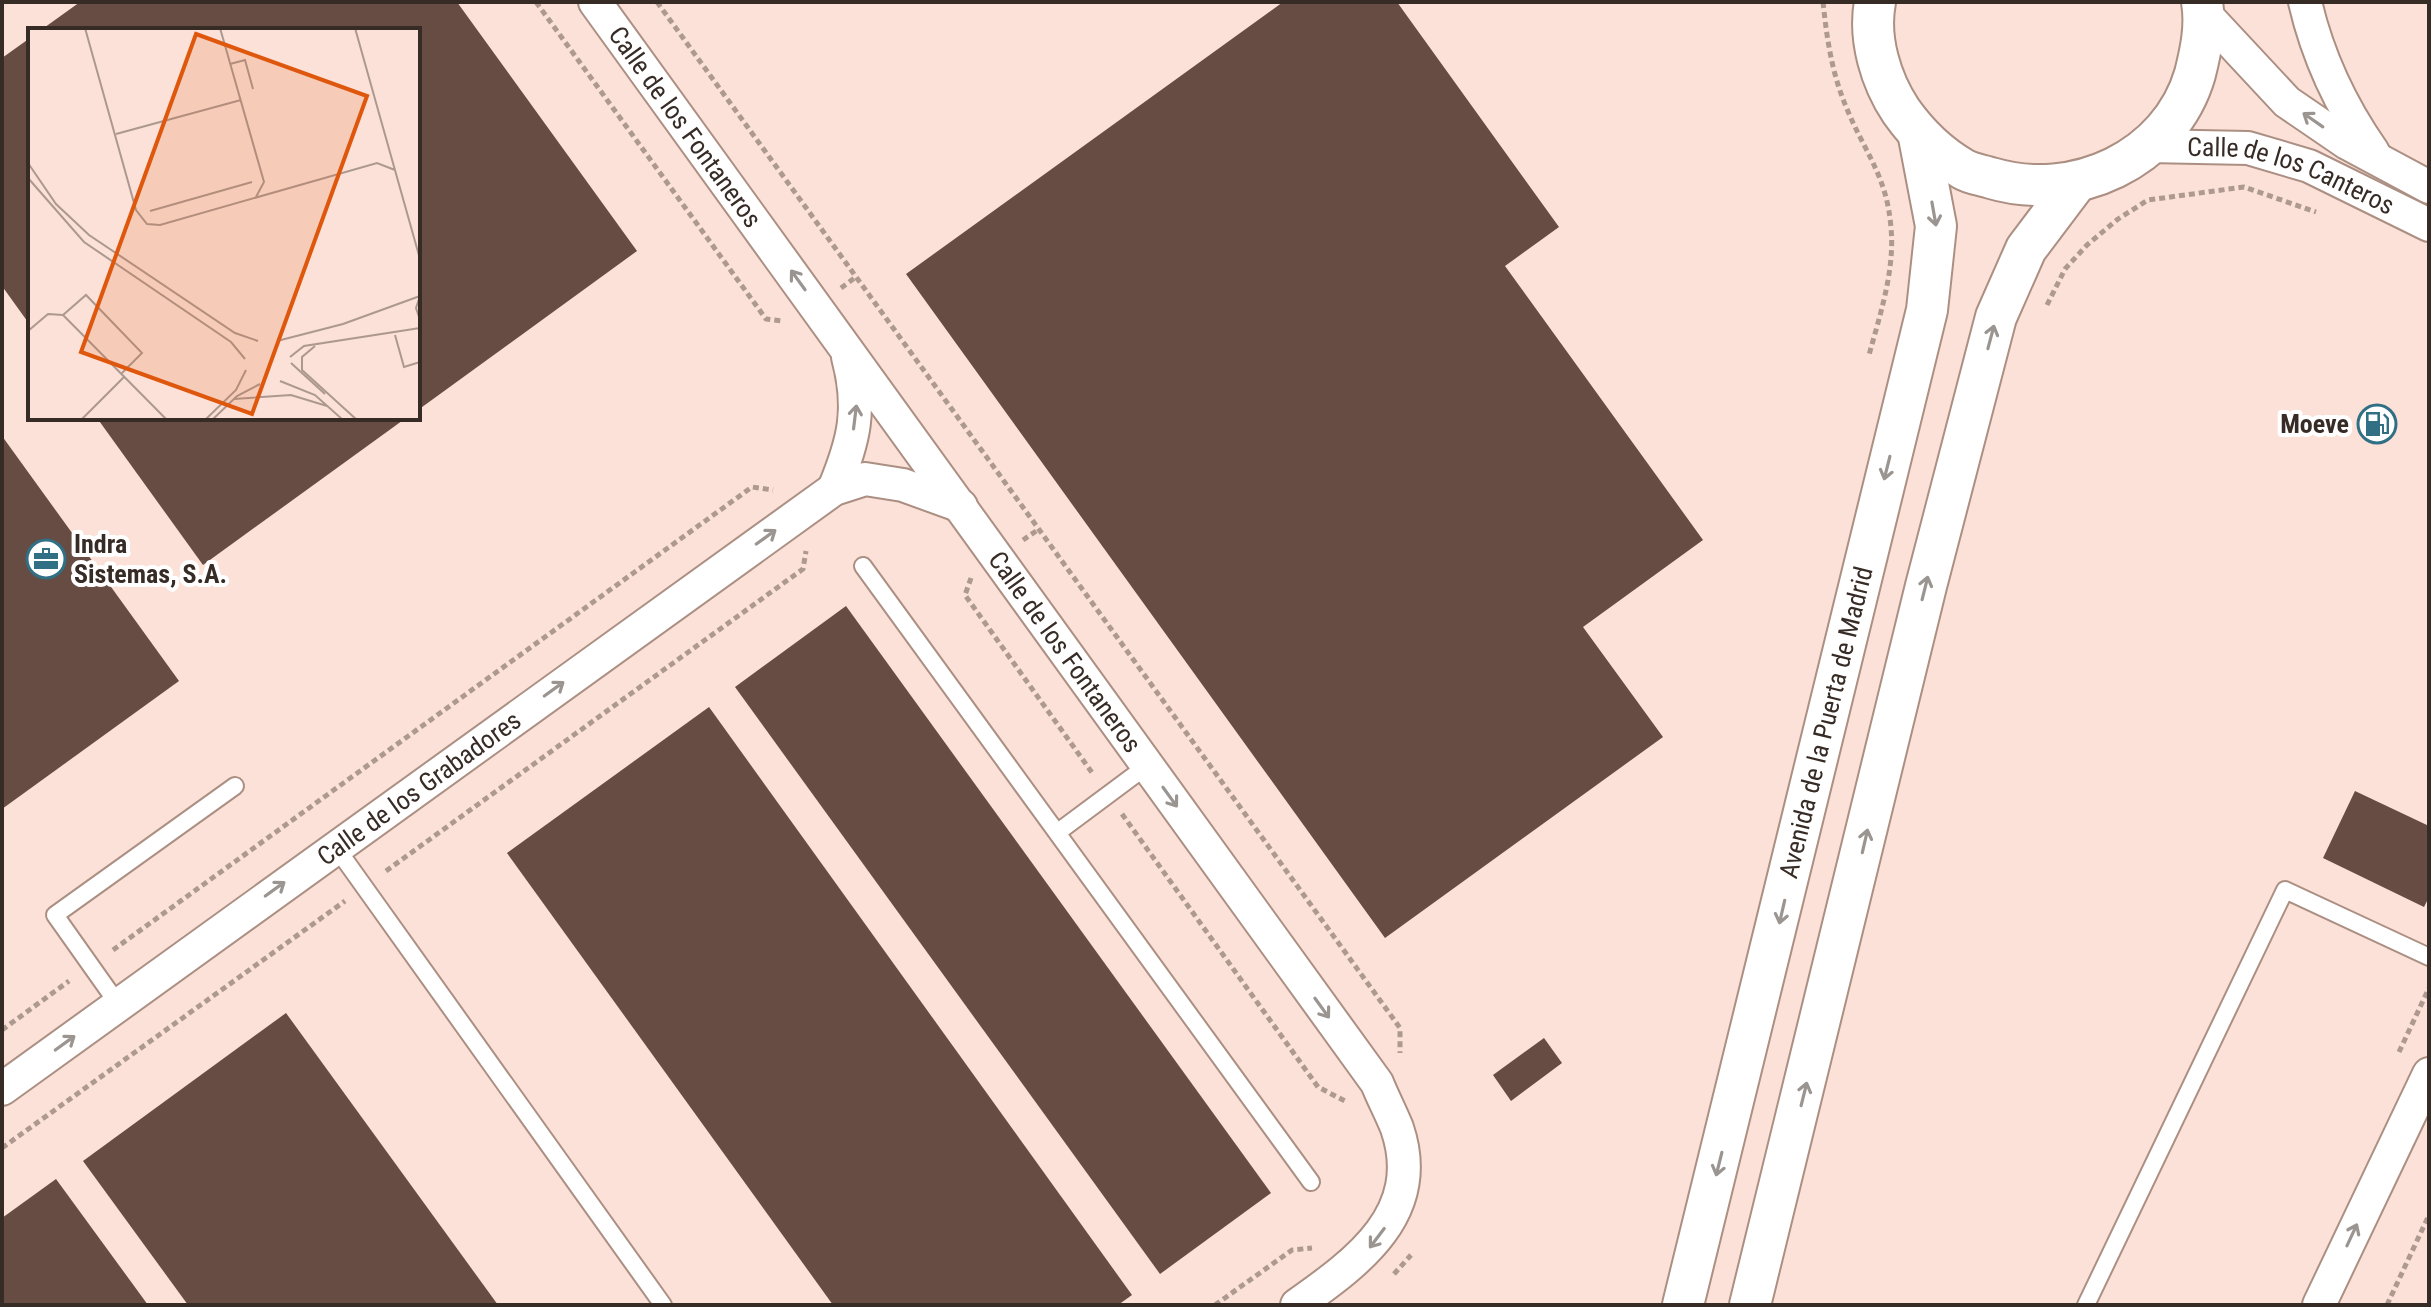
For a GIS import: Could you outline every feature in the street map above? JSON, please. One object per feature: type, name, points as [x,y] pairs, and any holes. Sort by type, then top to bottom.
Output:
[{"type":"street","name":"Calle de los Fontaneros","points":[[595,2],[1377,1083],[1398,1130],[1404,1175],[1393,1214],[1376,1243],[1297,1305]]},
{"type":"street","name":"Calle de los Canteros","points":[[2305,2],[2321,56],[2343,109],[2377,158]]},
{"type":"street","points":[[1872,5],[1873,40],[1888,92],[1919,137],[1965,170],[2018,186],[2075,184],[2114,170],[2148,146],[2173,119],[2191,86],[2201,51],[2203,8]]},
{"type":"street","name":"Calle de los Canteros","points":[[2203,8],[2280,96],[2347,143],[2429,187]]},
{"type":"street","name":"Avenida de la Puerta de Madrid","points":[[1683,1305],[1927,310],[1936,226],[1919,137]]},
{"type":"street","name":"Calle de los Canteros","points":[[2148,146],[2248,148],[2309,166],[2429,225]]},
{"type":"street","points":[[1750,1305],[1930,571],[1996,317],[2026,249],[2075,184]]},
{"type":"street","points":[[834,489],[850,451],[858,407],[843,343]]},
{"type":"street","name":"Calle de los Grabadores","points":[[2,1089],[834,489],[865,479],[903,485],[961,506]]},
{"type":"street","points":[[2319,1305],[2429,1074]]},
{"type":"lane","points":[[863,566],[1311,1182]]},
{"type":"lane","points":[[1058,832],[1148,765]]},
{"type":"lane","points":[[118,1004],[55,915],[235,786]]},
{"type":"lane","points":[[335,846],[663,1305]]},
{"type":"lane","points":[[2086,1305],[2285,890],[2429,957]]},
{"type":"path","points":[[536,2],[766,319],[795,322]]},
{"type":"path","points":[[657,2],[1400,1028]]},
{"type":"path","points":[[1823,2],[1827,48],[1835,80],[1879,175],[1891,230],[1885,294],[1869,355]]},
{"type":"path","points":[[2047,307],[2065,269],[2118,219],[2148,200],[2244,187],[2322,214]]},
{"type":"path","points":[[1891,230],[1936,226]]},
{"type":"path","points":[[2026,249],[2065,269]]},
{"type":"path","points":[[2,1030],[326,799],[752,487],[774,490],[784,483]]},
{"type":"path","points":[[2,1148],[803,569],[806,545]]},
{"type":"path","points":[[965,565],[972,575],[965,595],[1318,1087],[1346,1101],[1352,1114]]},
{"type":"path","points":[[2387,1305],[2429,1215]]},
{"type":"path","points":[[1215,1305],[1292,1250],[1312,1249],[1321,1242]]},
{"type":"building","points":[[80,2],[457,2],[637,251],[420,409],[420,28],[44,28]]},
{"type":"building","points":[[1283,2],[1397,2],[1559,227],[1505,266],[1703,540],[1583,627],[1663,737],[1385,938],[906,274]]},
{"type":"building","points":[[28,39],[28,322],[2,286],[2,58]]},
{"type":"building","points":[[98,420],[403,420],[203,565]]},
{"type":"building","name":"Indra Sistemas, S.A.","points":[[2,436],[179,681],[2,809]]},
{"type":"building","points":[[846,606],[1271,1193],[1160,1274],[735,687]]},
{"type":"building","points":[[709,707],[1132,1295],[1118,1305],[833,1305],[507,853]]},
{"type":"building","points":[[2355,791],[2429,826],[2429,897],[2424,907],[2323,858]]},
{"type":"building","points":[[286,1013],[498,1305],[188,1305],[83,1161]]},
{"type":"building","points":[[1544,1038],[1562,1063],[1511,1101],[1493,1075]]},
{"type":"building","points":[[56,1179],[148,1305],[2,1305],[2,1218]]},
{"type":"place","name":"Moeve","points":[[2377,424]]},
{"type":"place","name":"Indra Sistemas, S.A.","points":[[46,559]]}]
